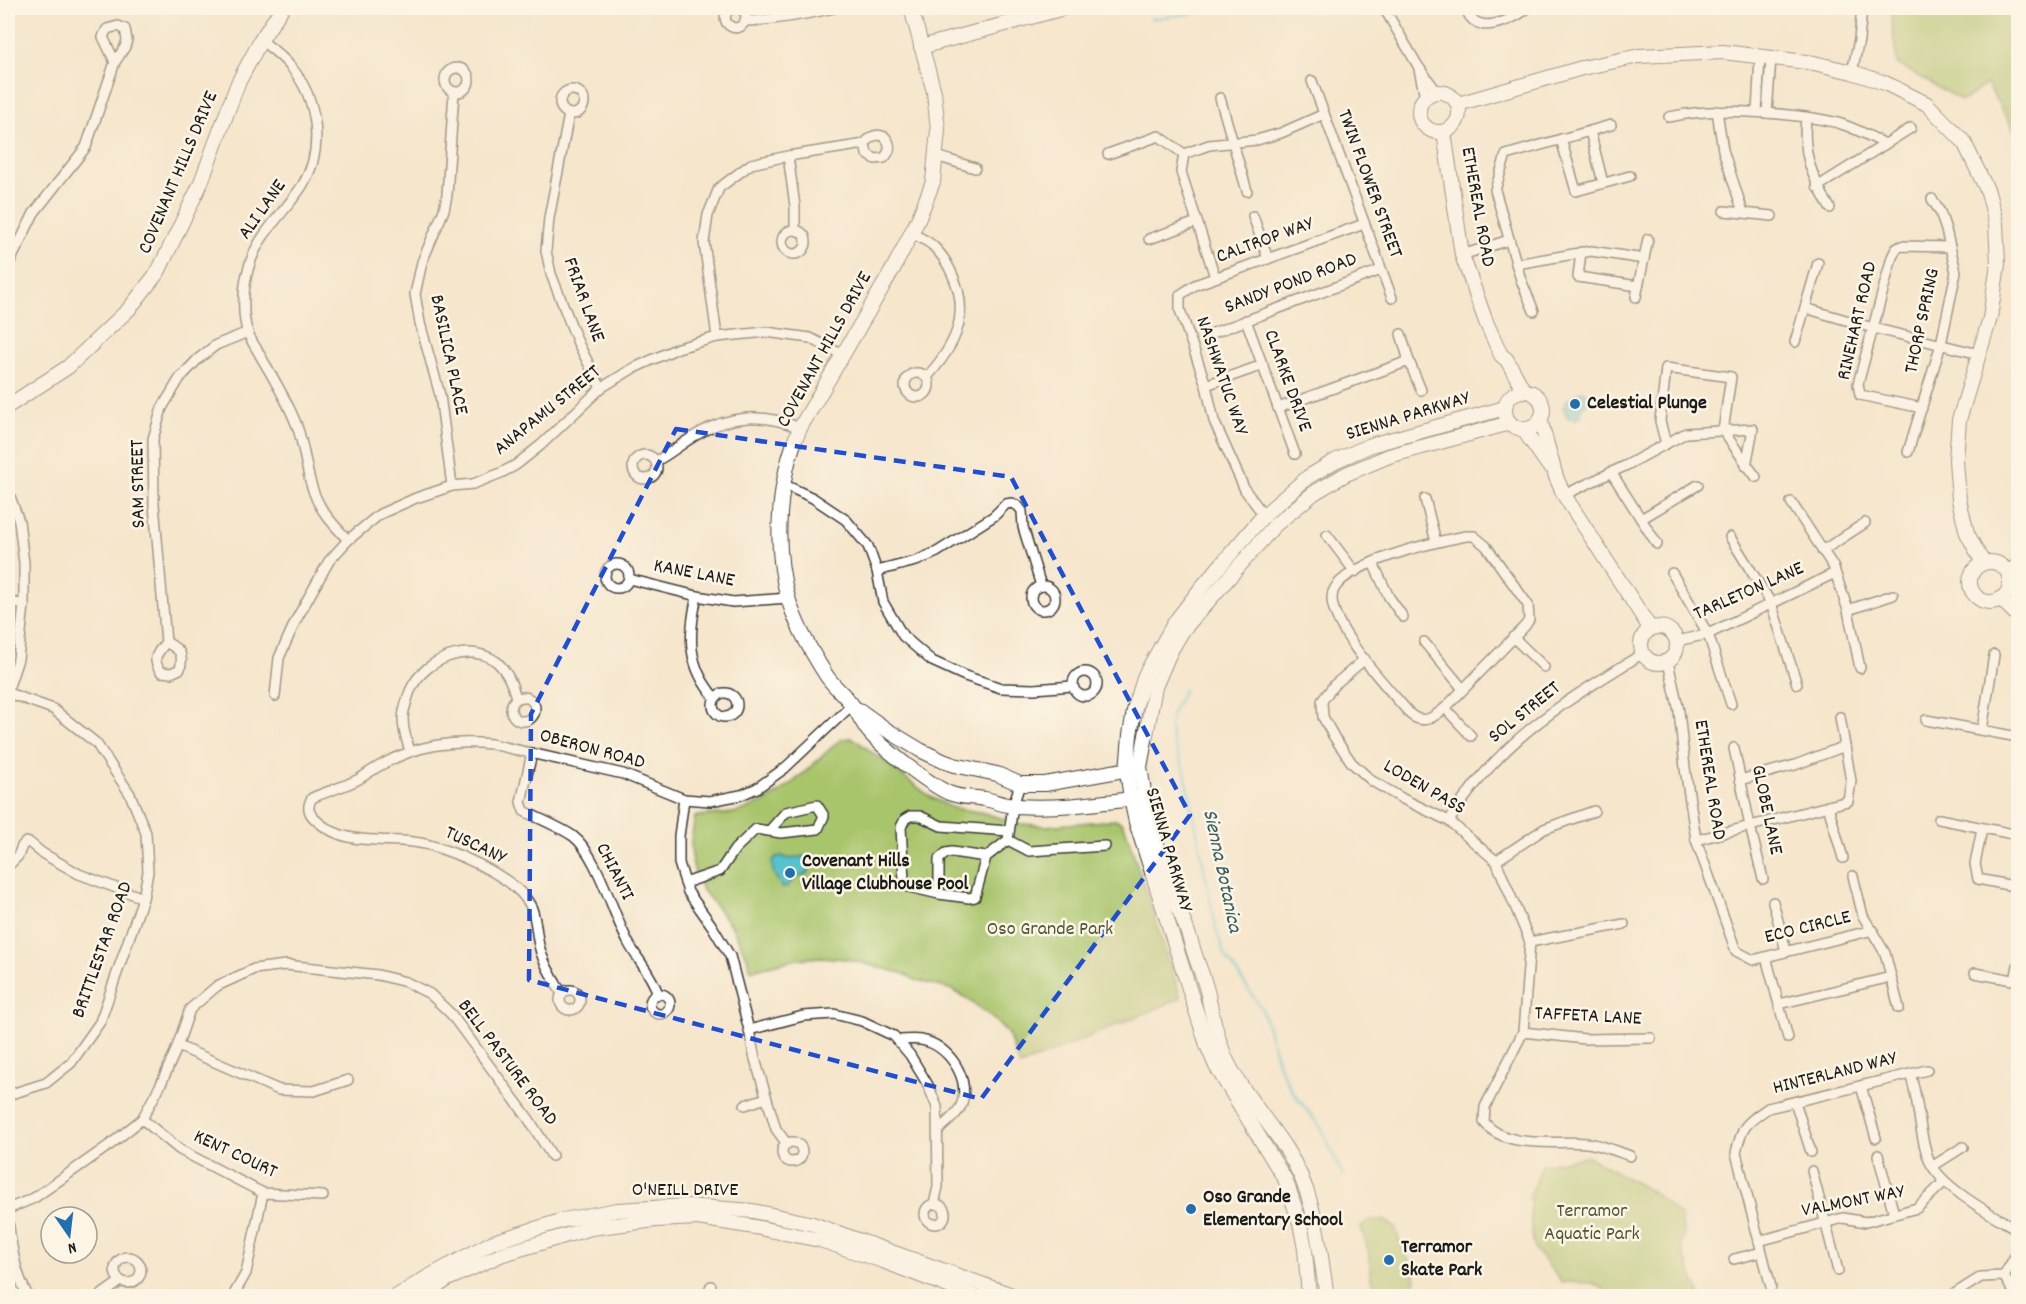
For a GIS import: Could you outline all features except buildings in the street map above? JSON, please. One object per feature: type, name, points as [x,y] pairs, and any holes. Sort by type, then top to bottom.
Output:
[{"type":"street","name":"COVENANT HILLS DRIVE","points":[[8,406],[68,367],[129,309],[158,272],[200,185],[238,83],[261,40],[282,8]]},
{"type":"street","points":[[731,8],[725,16],[728,25],[738,28],[746,21],[805,15],[834,8]]},
{"type":"street","points":[[740,8],[746,14],[746,21]]},
{"type":"street","name":"COVENANT HILLS DRIVE","points":[[911,8],[936,111],[938,130],[933,182],[912,233],[893,269],[794,442],[783,484],[780,524],[783,570],[788,598],[827,676],[852,705],[870,733],[936,786],[951,794],[987,799],[1013,806],[1063,805],[1138,798]]},
{"type":"street","points":[[921,47],[1064,8]]},
{"type":"street","points":[[1384,8],[1418,66],[1431,94]]},
{"type":"street","points":[[1466,8],[1476,24],[1485,26],[1518,16],[1528,8]]},
{"type":"street","points":[[1852,72],[1863,8]]},
{"type":"street","name":"ALI LANE","points":[[261,40],[291,67],[300,80],[311,102],[316,140],[309,173],[302,187],[266,231],[251,259],[246,276],[245,293],[248,332],[297,426],[319,504],[348,540]]},
{"type":"street","points":[[1458,104],[1582,68],[1640,56],[1723,52],[1814,63],[1852,72],[1885,83],[1927,104],[1964,142],[1988,192],[1996,223],[1998,264],[1990,318],[1959,420],[1956,460],[1959,500],[1967,533],[1983,563]]},
{"type":"street","points":[[1762,113],[1766,58]]},
{"type":"street","points":[[8,266],[34,213],[86,147],[115,62]]},
{"type":"street","name":"TWIN FLOWER STREET","points":[[1312,81],[1392,298]]},
{"type":"street","name":"BASILICA PLACE","points":[[452,486],[440,395],[420,323],[415,294],[422,262],[444,210],[447,195],[454,92]]},
{"type":"street","points":[[1431,94],[1449,95],[1458,104],[1459,116],[1449,130],[1432,131],[1422,124],[1418,112],[1419,106],[1431,94]]},
{"type":"street","points":[[1220,98],[1247,191]]},
{"type":"street","points":[[1717,111],[1724,150],[1743,212]]},
{"type":"street","points":[[1669,117],[1691,112],[1717,111],[1806,117],[1839,123],[1885,144]]},
{"type":"street","name":"FRIAR LANE","points":[[569,114],[549,218],[546,251],[554,283],[578,343],[601,388]]},
{"type":"street","points":[[1184,154],[1209,146],[1257,140],[1281,133],[1324,114]]},
{"type":"street","points":[[1806,117],[1803,139],[1809,164],[1817,187],[1830,208]]},
{"type":"street","points":[[1534,310],[1516,264],[1496,190],[1506,154],[1611,125]]},
{"type":"street","points":[[1817,187],[1911,128]]},
{"type":"street","points":[[1590,131],[1603,183]]},
{"type":"street","name":"ETHEREAL ROAD","points":[[1444,132],[1462,255],[1486,322],[1501,355],[1507,360],[1520,392],[1534,394],[1540,401],[1542,407],[1540,420],[1556,477],[1564,495],[1650,628]]},
{"type":"street","points":[[1108,154],[1159,136],[1184,154]]},
{"type":"street","points":[[1562,139],[1576,191],[1630,176]]},
{"type":"street","points":[[717,337],[704,242],[708,215],[719,188],[751,164],[865,144]]},
{"type":"street","points":[[1184,154],[1181,172],[1215,277]]},
{"type":"street","points":[[788,156],[795,206],[795,230]]},
{"type":"street","points":[[936,156],[975,168]]},
{"type":"street","name":"THORP SPRING","points":[[1908,452],[1941,344],[1956,272],[1940,212],[1932,199]]},
{"type":"street","points":[[1724,211],[1772,216]]},
{"type":"street","points":[[1253,216],[1268,259]]},
{"type":"street","points":[[1149,239],[1197,222]]},
{"type":"street","name":"CALTROP WAY","points":[[1180,295],[1195,285],[1215,277],[1364,225]]},
{"type":"street","points":[[912,233],[931,244],[944,259],[958,288],[961,302],[960,317],[954,338],[946,353],[927,377]]},
{"type":"street","points":[[1636,297],[1648,239]]},
{"type":"street","points":[[1462,255],[1509,240]]},
{"type":"street","name":"RINEHART ROAD","points":[[1922,408],[1860,395],[1858,384],[1896,249],[1901,246],[1950,247]]},
{"type":"street","points":[[1516,264],[1591,251],[1644,259]]},
{"type":"street","points":[[1581,252],[1578,277],[1638,286]]},
{"type":"street","points":[[1795,342],[1818,263]]},
{"type":"street","name":"SANDY POND ROAD","points":[[1213,333],[1381,270]]},
{"type":"street","name":"NASHWATUC WAY","points":[[1180,295],[1180,310],[1206,385],[1214,421],[1245,490],[1264,516],[1275,525]]},
{"type":"street","points":[[1805,308],[1873,328],[1979,354]]},
{"type":"street","name":"CLARKE DRIVE","points":[[1246,320],[1295,454]]},
{"type":"street","name":"SAM STREET","points":[[166,642],[154,504],[153,439],[162,408],[180,378],[198,358],[216,345],[248,332]]},
{"type":"street","name":"ANAPAMU STREET","points":[[275,696],[279,658],[329,561],[348,540],[380,514],[401,503],[452,486],[473,484],[516,465],[541,445],[601,388],[632,369],[678,348],[717,337],[766,332],[810,338],[843,355]]},
{"type":"street","points":[[1401,334],[1421,390]]},
{"type":"street","points":[[1278,408],[1409,361]]},
{"type":"street","points":[[1206,385],[1263,365]]},
{"type":"street","points":[[1666,444],[1660,421],[1666,368],[1731,377],[1723,431],[1756,477]]},
{"type":"street","points":[[1505,408],[1508,399],[1520,392]]},
{"type":"street","name":"ETHEREAL ROAD","points":[[1505,408],[1505,413],[1556,477]]},
{"type":"street","name":"SIENNA PARKWAY","points":[[1309,1296],[1305,1250],[1294,1203],[1286,1181],[1216,1066],[1207,1045],[1136,822],[1138,798],[1134,769],[1134,711],[1145,675],[1175,622],[1202,587],[1264,516],[1308,477],[1335,461],[1371,445],[1505,408]]},
{"type":"street","points":[[656,461],[716,425],[741,418],[764,418],[800,428]]},
{"type":"street","points":[[1517,426],[1533,426],[1540,420]]},
{"type":"street","name":"SIENNA PARKWAY","points":[[1134,769],[1155,687],[1170,652],[1184,630],[1275,525],[1314,493],[1346,474],[1389,456],[1517,426]]},
{"type":"street","points":[[1564,495],[1686,433],[1753,429],[1746,466]]},
{"type":"street","points":[[1611,472],[1657,544]]},
{"type":"street","points":[[783,484],[813,498],[846,520],[868,546],[878,572],[883,602],[903,636],[932,661],[965,676],[1001,688],[1034,689],[1073,686]]},
{"type":"street","points":[[1641,519],[1698,485]]},
{"type":"street","points":[[8,491],[19,521],[24,563],[24,605],[18,659],[8,691]]},
{"type":"street","points":[[1425,499],[1436,542]]},
{"type":"street","points":[[1791,502],[1829,559],[1835,573],[1848,610],[1860,668]]},
{"type":"street","points":[[878,572],[937,552],[994,516],[1006,504],[1012,503],[1022,511],[1023,527],[1041,586]]},
{"type":"street","points":[[1822,551],[1865,523]]},
{"type":"street","points":[[1328,535],[1354,572]]},
{"type":"street","points":[[1466,536],[1474,537],[1486,546],[1528,605],[1529,620],[1445,708],[1434,717],[1425,720],[1417,719],[1411,715],[1365,659],[1344,629],[1333,603],[1334,587],[1354,572],[1373,563],[1409,548],[1466,536]]},
{"type":"street","points":[[1730,537],[1771,603],[1797,684]]},
{"type":"street","points":[[1996,562],[2012,567],[2010,589],[2001,599],[1988,602],[1972,591],[1970,578],[1977,566],[1996,562]]},
{"type":"street","points":[[1373,563],[1389,597],[1403,617]]},
{"type":"street","points":[[1672,573],[1708,634],[1731,704]]},
{"type":"street","name":"TARLETON LANE","points":[[1677,641],[1708,634],[1835,573]]},
{"type":"street","name":"KANE LANE","points":[[629,579],[697,596],[733,602],[788,598]]},
{"type":"street","points":[[1848,610],[1893,595]]},
{"type":"street","points":[[697,596],[690,626],[692,657],[704,685],[715,698]]},
{"type":"street","points":[[2001,599],[2019,616]]},
{"type":"street","points":[[8,602],[24,605]]},
{"type":"street","points":[[1657,626],[1667,628],[1677,641],[1675,652],[1668,662],[1651,661],[1642,654],[1640,642],[1650,628],[1657,626]]},
{"type":"street","points":[[1514,637],[1544,668]]},
{"type":"street","points":[[1424,642],[1463,689]]},
{"type":"street","points":[[410,751],[404,732],[404,712],[411,688],[424,672],[441,658],[464,653],[484,655],[499,664],[512,683],[516,698]]},
{"type":"street","name":"SOL STREET","points":[[1449,821],[1489,766],[1521,735],[1554,710],[1642,654]]},
{"type":"street","points":[[1982,730],[1994,655]]},
{"type":"street","name":"LODEN PASS","points":[[1365,659],[1334,685],[1322,701],[1323,717],[1352,763],[1372,781],[1449,821],[1496,861],[1530,942],[1522,1032]]},
{"type":"street","name":"ETHEREAL ROAD","points":[[1668,662],[1679,711],[1696,840],[1736,951],[1753,960]]},
{"type":"street","name":"BRITTLESTAR ROAD","points":[[8,691],[53,709],[96,743],[130,794],[147,833],[148,872],[143,898],[100,1022],[71,1063],[46,1083],[8,1095]]},
{"type":"street","name":"COVENANT HILLS DRIVE","points":[[852,705],[887,730],[943,761],[997,774],[1020,784],[1045,784],[1134,769]]},
{"type":"street","name":"OBERON ROAD","points":[[308,811],[312,798],[353,782],[382,764],[410,751],[429,745],[471,742],[491,744],[623,774],[684,799],[710,801],[741,795],[757,788],[785,768],[852,705]]},
{"type":"street","points":[[1445,708],[1472,736]]},
{"type":"street","points":[[1696,840],[1848,801],[1851,782],[1840,717]]},
{"type":"street","points":[[1926,720],[2019,737]]},
{"type":"street","points":[[1740,780],[1795,765],[1845,746]]},
{"type":"street","name":"GLOBE LANE","points":[[1734,748],[1763,879]]},
{"type":"street","name":"CHIANTI","points":[[532,753],[521,802],[524,811],[574,837],[587,853],[599,874],[620,926],[652,978],[658,994]]},
{"type":"street","points":[[936,786],[943,761]]},
{"type":"street","points":[[1020,784],[1008,835],[986,857],[975,897],[939,894],[909,887],[904,880],[901,826],[910,816],[920,816],[941,826],[1008,835],[1029,851],[1105,846]]},
{"type":"street","name":"SIENNA PARKWAY","points":[[1138,798],[1148,816],[1199,965],[1211,1013],[1226,1058],[1247,1094],[1286,1149],[1311,1202],[1318,1230],[1327,1296]]},
{"type":"street","points":[[684,799],[679,836],[679,863],[687,892],[730,956],[766,1098],[776,1129],[787,1144]]},
{"type":"street","points":[[685,883],[720,871],[735,849],[756,829],[781,833],[818,829],[824,816],[817,805],[786,812],[769,831]]},
{"type":"street","points":[[1828,807],[1843,858]]},
{"type":"street","name":"TUSCANY","points":[[308,811],[322,825],[342,836],[371,842],[426,844],[453,854],[509,882],[520,890],[529,902],[543,960],[562,994]]},
{"type":"street","points":[[1496,861],[1544,829],[1594,811]]},
{"type":"street","points":[[1938,819],[2019,835]]},
{"type":"street","points":[[1982,829],[1975,864],[1978,879],[2019,887]]},
{"type":"street","points":[[8,866],[18,856],[26,842],[42,854],[79,874],[143,898]]},
{"type":"street","points":[[939,894],[939,859],[946,853],[986,857]]},
{"type":"street","points":[[1852,876],[1863,916],[1885,953],[1899,1008]]},
{"type":"street","points":[[1773,902],[1786,951]]},
{"type":"street","points":[[1530,942],[1624,924]]},
{"type":"street","name":"ECO CIRCLE","points":[[1753,960],[1873,930]]},
{"type":"street","points":[[1766,957],[1788,1038]]},
{"type":"street","name":"BELL PASTURE ROAD","points":[[8,1209],[34,1198],[111,1144],[142,1119],[178,1046],[190,1009],[217,986],[254,969],[286,965],[378,975],[406,982],[430,994],[451,1014],[528,1118],[552,1156]]},
{"type":"street","points":[[1976,973],[2017,981],[2019,965]]},
{"type":"street","points":[[1779,1005],[1891,977]]},
{"type":"street","points":[[749,1030],[803,1016],[834,1014],[862,1021],[894,1036],[910,1055],[928,1085],[937,1107],[938,1187],[934,1204]]},
{"type":"street","points":[[1522,1032],[1485,1107],[1484,1122],[1488,1127],[1496,1133],[1521,1140],[1545,1144],[1587,1143],[1630,1156]]},
{"type":"street","name":"TAFFETA LANE","points":[[1522,1032],[1585,1039],[1651,1038]]},
{"type":"street","points":[[897,1040],[921,1040],[940,1047],[954,1061],[961,1077],[963,1102],[938,1131]]},
{"type":"street","points":[[178,1046],[279,1090],[314,1090],[348,1080]]},
{"type":"street","name":"HINTERLAND WAY","points":[[1771,1287],[1736,1153],[1740,1132],[1749,1121],[1768,1108],[1927,1070]]},
{"type":"street","points":[[1910,1074],[1916,1092],[1929,1160],[1944,1182],[2019,1230]]},
{"type":"street","points":[[1862,1086],[1876,1138]]},
{"type":"street","points":[[745,1105],[766,1098]]},
{"type":"street","points":[[1795,1102],[1811,1152]]},
{"type":"street","name":"KENT COURT","points":[[142,1119],[180,1150],[263,1193],[323,1196]]},
{"type":"street","points":[[1933,1166],[1963,1147]]},
{"type":"street","points":[[1878,1155],[1894,1214]]},
{"type":"street","points":[[1812,1171],[1838,1271]]},
{"type":"street","name":"VALMONT WAY","points":[[1759,1242],[1843,1218],[1866,1222],[1917,1208],[1944,1182]]},
{"type":"street","points":[[233,1296],[246,1273],[263,1193]]},
{"type":"street","name":"O'NEILL DRIVE","points":[[396,1296],[494,1242],[564,1220],[617,1210],[687,1206],[753,1211],[813,1224],[1015,1296]]},
{"type":"street","name":"O'NEILL DRIVE","points":[[422,1296],[448,1279],[503,1254],[591,1228],[656,1220],[698,1218],[820,1240],[974,1296]]},
{"type":"street","points":[[8,1221],[12,1253],[28,1296]]},
{"type":"street","points":[[2004,1276],[2019,1251]]},
{"type":"street","points":[[1734,1259],[1762,1252]]},
{"type":"street","points":[[2004,1276],[2011,1288],[2019,1293]]},
{"type":"street","points":[[1951,1296],[1981,1277],[2004,1276]]},
{"type":"street","points":[[100,1296],[121,1281]]},
{"type":"street","points":[[706,1296],[711,1286]]},
{"type":"highlighted area","points":[[676,429],[1011,477],[1190,815],[981,1099],[529,980],[531,714]]},
{"type":"green space","points":[[1890,8],[2018,8],[2018,137],[1987,84],[1962,101],[1897,64]]},
{"type":"green space","name":"Oso Grande Park","points":[[851,738],[932,798],[953,808],[980,812],[1021,824],[1046,826],[1115,820],[1121,822],[1125,828],[1181,998],[1020,1066],[1008,1034],[990,1016],[950,989],[915,980],[905,974],[847,959],[820,957],[797,959],[751,970],[732,927],[702,889],[695,873],[691,841],[695,817],[737,812],[767,800],[793,782],[841,739]]},
{"type":"green space","name":"Terramor Aquatic Park","points":[[1587,1156],[1657,1195],[1681,1217],[1684,1236],[1681,1244],[1683,1254],[1701,1296],[1615,1296],[1592,1283],[1562,1282],[1535,1250],[1531,1231],[1530,1196],[1542,1165]]},
{"type":"green space","name":"Terramor Skate Park","points":[[1384,1220],[1395,1227],[1416,1280],[1412,1289],[1400,1296],[1387,1296],[1377,1291],[1370,1276],[1370,1257],[1361,1227],[1368,1222]]},
{"type":"water","name":"Celestial Plunge","points":[[1582,391],[1590,394],[1590,401],[1581,408],[1581,416],[1576,419],[1568,418],[1563,408],[1567,400]]},
{"type":"water","name":"Covenant Hills Village Clubhouse Pool","points":[[804,856],[811,862],[809,871],[805,875],[795,877],[788,886],[782,888],[773,872],[772,862],[776,857],[791,859]]},
{"type":"waterway","points":[[1151,19],[1222,8]]},
{"type":"waterway","name":"Sienna Botanica","points":[[1184,689],[1172,713],[1170,726],[1173,742],[1185,772],[1216,928],[1224,954],[1262,1009],[1280,1068],[1292,1091],[1321,1128],[1343,1176]]},
{"type":"place","name":"Celestial Plunge","points":[[1575,404]]},
{"type":"place","name":"Covenant Hills Village Clubhouse Pool","points":[[790,873]]},
{"type":"place","name":"Oso Grande Elementary School","points":[[1191,1209]]},
{"type":"place","name":"Terramor Skate Park","points":[[1389,1260]]}]
